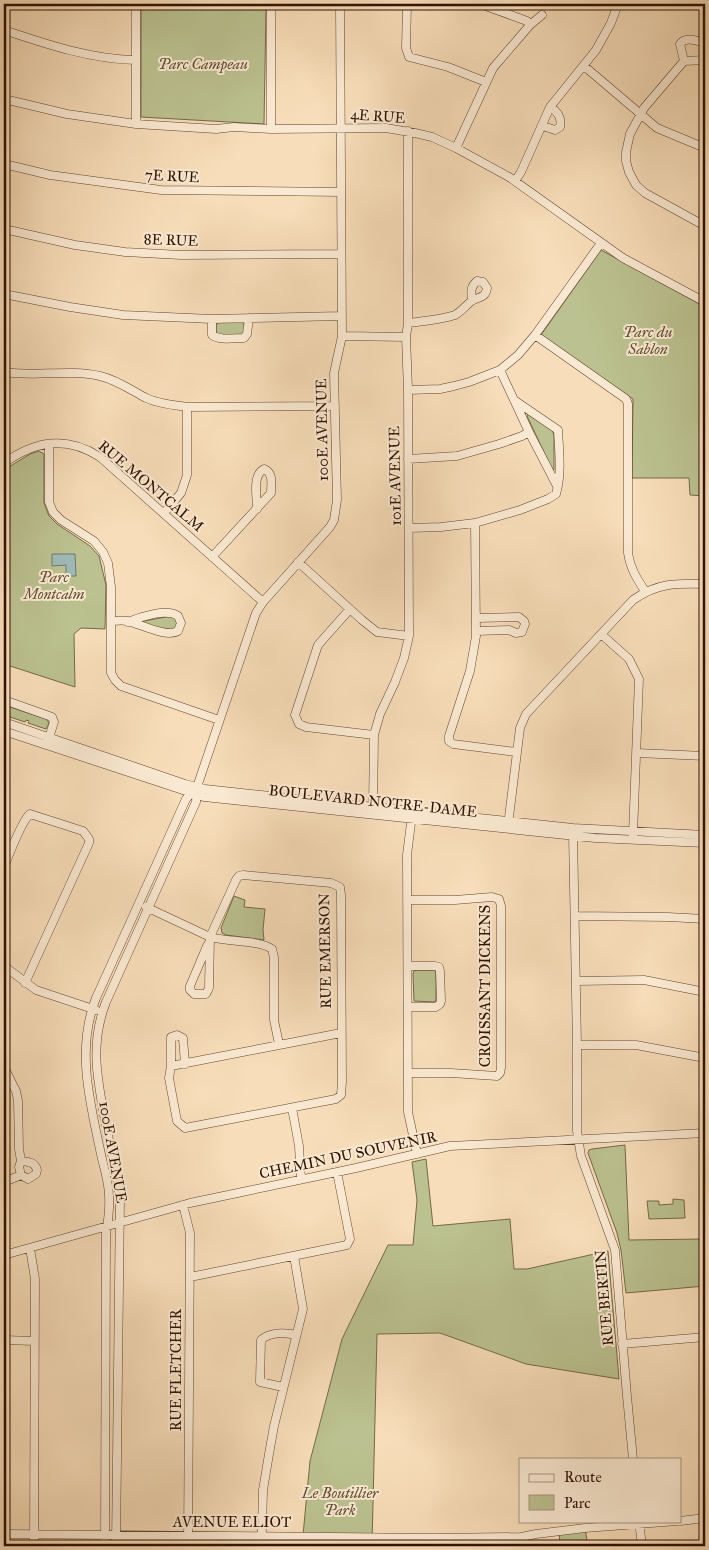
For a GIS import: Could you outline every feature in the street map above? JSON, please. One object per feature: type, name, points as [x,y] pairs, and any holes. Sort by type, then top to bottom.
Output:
[{"type":"street","points":[[136,4],[136,124]]},
{"type":"street","points":[[271,4],[271,129]]},
{"type":"street","name":"100E AVENUE","points":[[116,1546],[120,1198],[96,1073],[96,1044],[102,1012],[195,804],[195,792],[256,613],[263,602],[330,527],[334,520],[337,500],[334,373],[342,336],[340,254],[340,4]]},
{"type":"street","points":[[407,4],[406,48],[409,57],[448,67],[486,82]]},
{"type":"street","points":[[480,4],[527,21],[530,25]]},
{"type":"street","points":[[515,181],[521,172],[550,107],[584,66],[604,38],[618,4]]},
{"type":"street","points":[[456,148],[493,68],[530,25],[542,15]]},
{"type":"street","points":[[4,30],[66,49],[135,60]]},
{"type":"street","points":[[684,61],[680,44],[682,41],[687,39],[705,43]]},
{"type":"street","points":[[705,60],[684,61],[644,108],[630,134],[626,152],[629,172],[636,185],[645,193],[705,226]]},
{"type":"street","points":[[584,66],[657,128],[705,148]]},
{"type":"street","name":"4E RUE","points":[[4,99],[67,114],[136,124],[216,129],[234,127],[271,129],[386,128],[408,131],[456,148],[515,181],[600,244],[705,302]]},
{"type":"street","points":[[542,126],[554,130],[560,127],[560,119],[555,109],[550,107]]},
{"type":"street","name":"101E AVENUE","points":[[373,811],[374,735],[380,714],[396,682],[409,636],[406,336],[408,323],[408,131]]},
{"type":"street","name":"7E RUE","points":[[4,164],[88,182],[161,190],[341,192]]},
{"type":"street","name":"8E RUE","points":[[4,229],[125,252],[181,255],[340,254]]},
{"type":"street","points":[[408,390],[440,389],[454,386],[500,370],[518,355],[535,335],[600,244]]},
{"type":"street","points":[[4,294],[123,315],[212,319],[342,316]]},
{"type":"street","points":[[408,323],[455,314],[472,301]]},
{"type":"street","points":[[212,319],[212,335],[223,339],[244,338],[247,334],[249,318]]},
{"type":"street","points":[[535,335],[626,399],[628,404],[628,553],[629,563],[645,591]]},
{"type":"street","points":[[342,336],[406,336]]},
{"type":"street","points":[[500,370],[528,432],[558,488]]},
{"type":"street","points":[[4,372],[102,376],[120,383],[147,398],[164,404],[187,407],[335,406]]},
{"type":"street","points":[[409,528],[475,523],[520,510],[556,494],[558,488],[558,430],[514,400]]},
{"type":"street","points":[[164,513],[181,493],[187,475],[187,407]]},
{"type":"street","points":[[408,459],[457,456],[499,444],[528,432]]},
{"type":"street","points":[[49,444],[49,502],[53,512],[61,520],[94,541],[103,552],[108,563],[110,574],[111,673],[114,680],[121,686],[220,720]]},
{"type":"street","name":"RUE MONTCALM","points":[[4,463],[31,447],[49,444],[69,444],[91,451],[164,513],[263,602]]},
{"type":"street","points":[[212,557],[257,509]]},
{"type":"street","points":[[475,523],[476,631],[470,671],[449,741],[453,744],[516,752]]},
{"type":"street","points":[[298,562],[377,632],[409,636]]},
{"type":"street","points":[[508,825],[516,752],[520,728],[526,714],[633,600],[645,591],[665,584],[705,584]]},
{"type":"street","points":[[350,609],[318,645],[295,715],[299,724],[306,727],[374,735]]},
{"type":"street","points":[[111,621],[128,622],[171,634],[178,631],[181,623],[178,616],[171,612],[140,617],[128,622]]},
{"type":"street","points":[[476,618],[519,618],[525,624],[522,632],[516,633],[509,630],[476,631]]},
{"type":"street","points":[[601,634],[629,659],[639,679],[633,836]]},
{"type":"street","points":[[4,700],[52,717],[54,722],[48,741]]},
{"type":"street","name":"BOULEVARD NOTRE-DAME","points":[[4,722],[48,741],[195,792],[224,791],[373,811],[573,832],[705,843]]},
{"type":"street","points":[[637,753],[704,756],[705,723]]},
{"type":"street","name":"BOULEVARD NOTRE-DAME","points":[[4,731],[48,741]]},
{"type":"street","name":"100E AVENUE","points":[[106,1546],[105,1251],[109,1216],[109,1194],[86,1072],[86,1043],[92,1009],[186,799],[195,792]]},
{"type":"street","points":[[4,867],[21,827],[30,814],[83,831],[89,839],[89,843],[25,983]]},
{"type":"street","points":[[412,815],[407,855],[408,1073],[409,1115],[417,1154]]},
{"type":"street","name":"RUE BERTIN","points":[[573,832],[578,1045],[578,1140],[581,1156],[614,1245],[633,1458]]},
{"type":"street","name":"BOULEVARD NOTRE-DAME","points":[[633,836],[705,835]]},
{"type":"street","name":"RUE EMERSON","points":[[185,1064],[183,1038],[177,1035],[171,1037],[169,1078],[178,1121],[185,1128],[336,1099],[341,1095],[340,887],[331,883],[239,876],[210,939]]},
{"type":"street","name":"CROISSANT DICKENS","points":[[408,900],[455,900],[492,897],[499,899],[501,906],[502,1040],[501,1070],[496,1076],[451,1072],[408,1073]]},
{"type":"street","points":[[139,904],[210,939],[270,947],[273,951],[274,1020],[278,1044]]},
{"type":"street","points":[[575,916],[705,919]]},
{"type":"street","points":[[210,939],[208,990],[206,994],[194,994],[190,990],[190,986],[210,939]]},
{"type":"street","points":[[4,966],[25,983],[41,992],[102,1012]]},
{"type":"street","points":[[408,966],[439,967],[441,1001],[436,1007],[408,1007]]},
{"type":"street","points":[[576,981],[644,980],[705,992]]},
{"type":"street","points":[[171,1066],[341,1033]]},
{"type":"street","points":[[578,1045],[636,1045],[705,1058]]},
{"type":"street","points":[[4,1067],[16,1091],[18,1101],[21,1161],[19,1167],[21,1175],[28,1179],[36,1174],[37,1170],[34,1164],[21,1161]]},
{"type":"street","points":[[292,1108],[299,1146],[301,1179]]},
{"type":"street","name":"CHEMIN DU SOUVENIR","points":[[4,1255],[183,1205],[455,1146],[705,1133]]},
{"type":"street","points":[[190,1277],[347,1245],[350,1242],[337,1172]]},
{"type":"street","points":[[4,1182],[21,1175]]},
{"type":"street","name":"RUE FLETCHER","points":[[183,1205],[190,1229],[188,1546]]},
{"type":"street","points":[[30,1248],[35,1279],[34,1546]]},
{"type":"street","points":[[260,1546],[265,1480],[274,1426],[303,1309],[294,1256]]},
{"type":"street","points":[[283,1387],[260,1382],[261,1340],[269,1336],[287,1333],[296,1335]]},
{"type":"street","points":[[622,1344],[705,1337]]},
{"type":"street","points":[[4,1340],[34,1341]]},
{"type":"street","name":"AVENUE ELIOT","points":[[682,1521],[705,1518]]},
{"type":"street","name":"AVENUE ELIOT","points":[[4,1534],[261,1536],[414,1542],[521,1541],[536,1534],[659,1522]]},
{"type":"street","points":[[639,1523],[642,1546]]},
{"type":"green space","name":"Parc Campeau","points":[[141,5],[266,9],[264,124],[141,117]]},
{"type":"green space","name":"Parc du Sablon","points":[[601,250],[705,307],[705,496],[690,495],[689,478],[632,478],[633,399],[541,335]]},
{"type":"green space","points":[[219,322],[243,322],[245,333],[243,335],[219,335],[216,333],[216,325]]},
{"type":"green space","points":[[528,414],[552,430],[554,435],[554,470],[527,416]]},
{"type":"green space","name":"Parc Montcalm","points":[[39,451],[44,454],[44,503],[49,516],[57,524],[90,546],[99,556],[106,585],[105,629],[81,628],[74,634],[75,687],[4,664],[4,470],[30,454]]},
{"type":"green space","points":[[171,616],[178,623],[176,628],[169,631],[139,622]]},
{"type":"green space","points":[[4,705],[46,719],[49,723],[46,729],[28,723],[29,721],[26,720],[25,722],[4,715]]},
{"type":"green space","points":[[234,896],[245,900],[244,907],[265,909],[264,940],[222,933],[221,928]]},
{"type":"green space","points":[[416,970],[434,970],[436,972],[435,1002],[414,1001],[413,974]]},
{"type":"green space","points":[[625,1145],[629,1240],[705,1239],[705,1286],[626,1293],[617,1233],[588,1153],[592,1149]]},
{"type":"green space","name":"Le Boutillier Park","points":[[426,1159],[433,1226],[510,1219],[514,1269],[527,1269],[608,1251],[619,1379],[526,1364],[440,1333],[377,1334],[372,1546],[302,1546],[310,1461],[342,1339],[388,1245],[413,1245],[417,1200],[412,1162]]},
{"type":"green space","points":[[673,1199],[684,1200],[685,1218],[649,1219],[647,1201],[659,1201],[659,1205],[673,1204]]},
{"type":"green space","points":[[585,1528],[588,1546],[560,1546],[559,1531]]},
{"type":"water","points":[[52,554],[75,554],[76,576],[66,576],[66,565],[52,566]]}]
